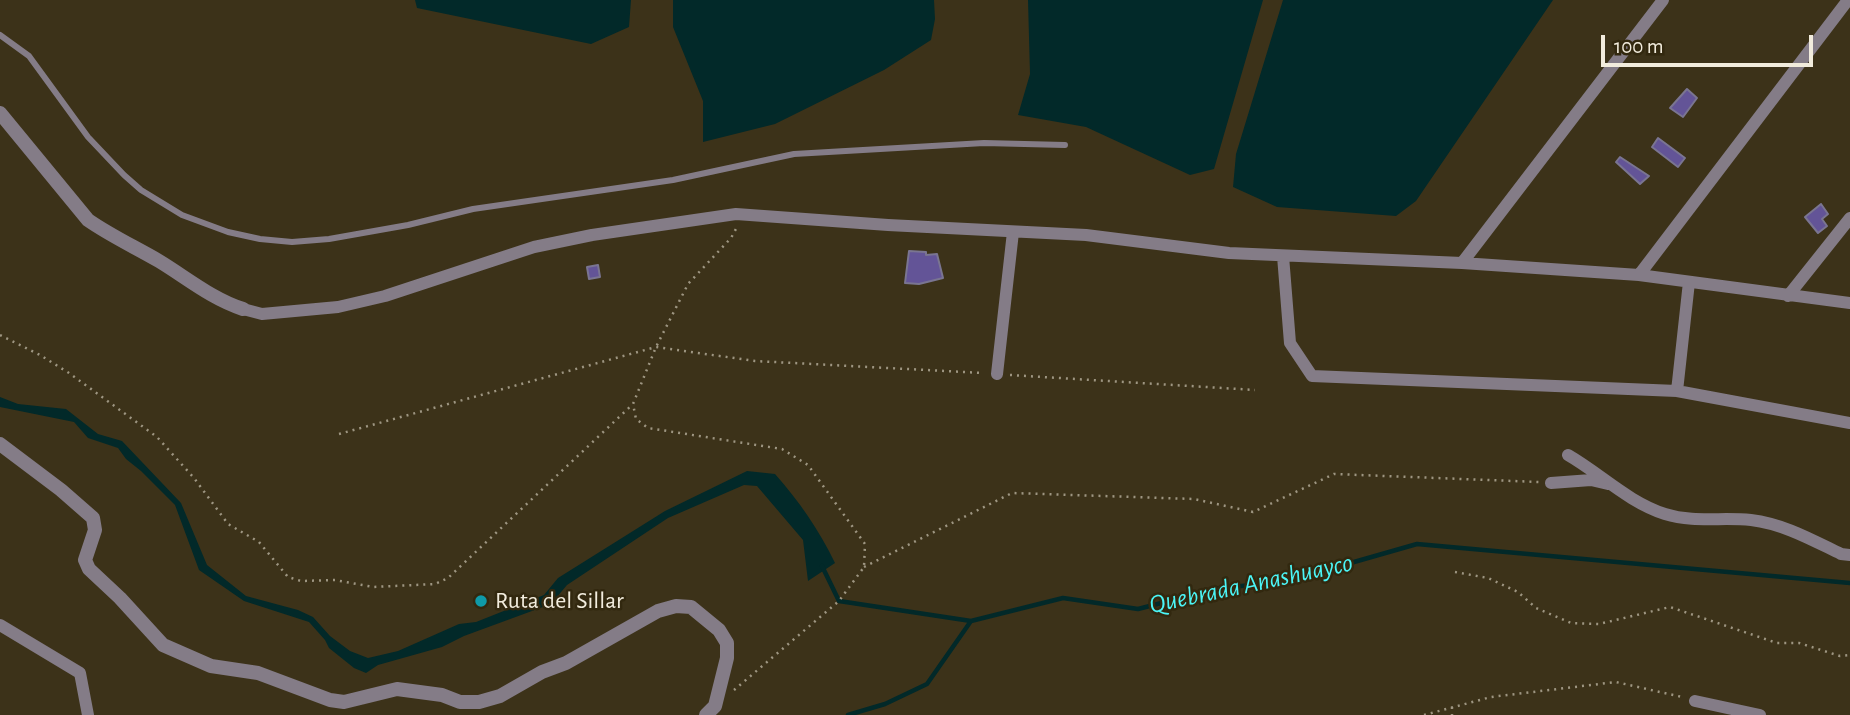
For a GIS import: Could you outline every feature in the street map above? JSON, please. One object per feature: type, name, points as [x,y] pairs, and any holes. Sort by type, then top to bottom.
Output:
[{"type":"street","points":[[1462,263],[1663,0]]},
{"type":"street","points":[[1639,275],[1848,0]]},
{"type":"street","points":[[0,113],[89,220],[106,233],[155,259],[216,298],[262,314],[338,307],[385,296],[534,247],[592,234],[736,214],[1086,235],[1229,253],[1462,263],[1639,275],[1850,303]]},
{"type":"street","points":[[1788,296],[1850,218]]},
{"type":"street","points":[[997,374],[1013,232]]},
{"type":"street","points":[[1283,256],[1290,343],[1312,376],[1677,391],[1850,423]]},
{"type":"street","points":[[1677,391],[1689,282]]},
{"type":"street","points":[[0,444],[93,517],[95,530],[85,559],[89,569],[163,645],[211,666],[258,673],[330,700],[344,702],[397,689],[443,695],[460,702],[479,702],[500,696],[542,672],[566,663],[658,611],[676,606],[691,607],[719,630],[727,643],[727,658],[711,710]]},
{"type":"street","points":[[1569,455],[1593,469],[1636,502],[1663,513],[1690,521],[1751,520],[1784,526],[1841,554],[1850,555]]},
{"type":"street","points":[[1551,483],[1591,480],[1612,485]]},
{"type":"street","points":[[0,625],[80,673],[88,715]]},
{"type":"street","points":[[1695,701],[1760,715]]},
{"type":"lane","points":[[0,35],[29,56],[88,137],[141,190],[182,215],[228,232],[260,239],[292,242],[329,239],[408,225],[473,209],[673,180],[794,153],[984,143],[1065,145]]},
{"type":"path","points":[[0,335],[69,373],[156,438],[194,478],[228,524],[259,542],[288,577],[301,580],[335,580],[373,587],[435,584],[448,578],[633,404],[656,347],[688,284],[731,238],[738,226],[736,214]]},
{"type":"path","points":[[339,434],[656,347],[755,361],[1255,390]]},
{"type":"path","points":[[633,404],[636,419],[648,428],[782,449],[808,465],[865,544],[864,567]]},
{"type":"path","points":[[734,690],[839,601],[864,567],[1012,493],[1194,499],[1253,513],[1334,474],[1551,483]]},
{"type":"path","points":[[1455,572],[1488,578],[1518,592],[1536,608],[1571,623],[1598,624],[1670,607],[1777,643],[1798,643],[1840,656],[1850,655]]},
{"type":"path","points":[[1424,715],[1491,697],[1616,682],[1695,701]]},
{"type":"path","points":[[1452,708],[1452,715]]},
{"type":"water","points":[[415,0],[631,0],[629,27],[591,44],[417,8]]},
{"type":"water","points":[[673,0],[934,0],[935,19],[931,40],[884,70],[775,124],[703,142],[703,101],[673,27]]},
{"type":"water","points":[[1028,0],[1263,0],[1214,169],[1190,175],[1086,127],[1018,115],[1030,74]]},
{"type":"water","points":[[1283,0],[1553,0],[1416,201],[1396,216],[1277,207],[1233,187],[1236,154]]},
{"type":"water","points":[[0,397],[18,404],[66,409],[98,434],[122,441],[181,503],[207,565],[246,596],[298,610],[313,617],[330,636],[350,651],[368,658],[398,651],[459,624],[476,622],[544,595],[558,578],[665,511],[747,471],[775,474],[808,516],[835,563],[808,581],[803,540],[757,486],[744,485],[668,518],[567,585],[551,604],[464,636],[442,647],[378,665],[366,673],[354,668],[329,648],[309,622],[244,601],[199,570],[175,505],[126,459],[118,448],[88,438],[74,422],[0,407]]},
{"type":"building","points":[[1687,89],[1697,98],[1683,117],[1670,108]]},
{"type":"building","points":[[1658,138],[1685,158],[1678,167],[1652,147]]},
{"type":"building","points":[[1620,157],[1649,176],[1640,184],[1616,162]]},
{"type":"building","points":[[1821,204],[1828,214],[1822,219],[1827,226],[1818,233],[1805,217]]},
{"type":"building","points":[[909,251],[926,252],[926,255],[937,254],[943,278],[919,284],[905,283]]},
{"type":"building","points":[[598,265],[600,277],[589,279],[587,267]]},
{"type":"waterway","name":"Quebrada Anashuayco","points":[[822,566],[839,601],[971,621],[1063,598],[1138,609],[1220,588],[1284,582],[1417,544],[1850,583]]},
{"type":"waterway","points":[[848,715],[885,704],[927,684],[971,621]]},
{"type":"place","name":"Ruta del Sillar","points":[[481,601]]}]
